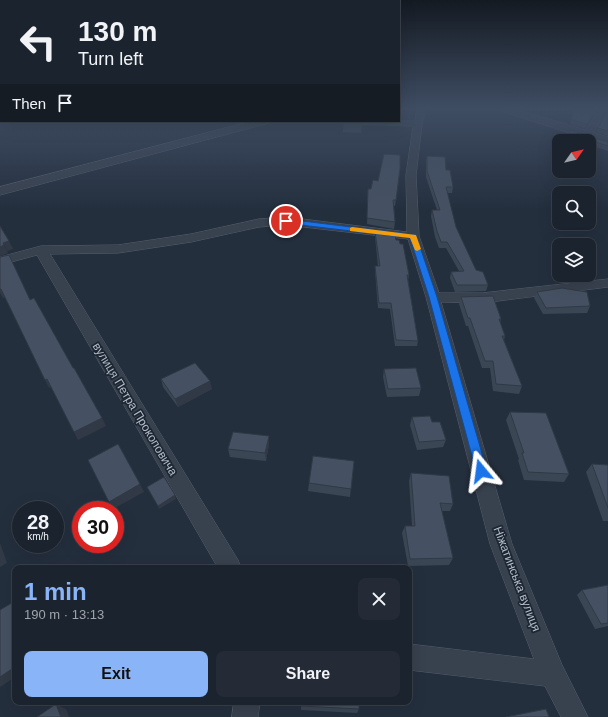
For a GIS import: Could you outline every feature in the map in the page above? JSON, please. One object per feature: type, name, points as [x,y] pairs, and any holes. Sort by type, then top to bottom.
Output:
[{"type":"street","points":[[0,191],[184,142]]},
{"type":"street","name":"Ніжатинська вулиця","points":[[416,142],[411,175],[413,236],[433,297],[501,544],[553,674],[575,717]]},
{"type":"street","points":[[0,261],[42,250],[118,249],[191,238],[259,223],[286,221],[413,236]]},
{"type":"street","name":"вулиця Петра Прокоповича","points":[[42,250],[228,565]]},
{"type":"street","points":[[433,297],[482,298],[608,283]]},
{"type":"street","points":[[412,657],[553,674]]},
{"type":"street","points":[[245,717],[247,705]]},
{"type":"building","points":[[596,142],[608,142],[608,146]]},
{"type":"building","points":[[384,154],[400,155],[396,200],[393,200],[395,222],[367,218],[368,189],[371,189],[373,180],[378,181]]},
{"type":"building","points":[[427,156],[445,157],[446,170],[450,170],[453,187],[446,187],[456,227],[476,270],[483,272],[488,285],[457,285],[451,272],[464,271],[447,242],[441,242],[437,231],[432,210],[440,210],[427,171]]},
{"type":"building","points":[[0,226],[9,241],[3,243],[4,245],[0,247]]},
{"type":"building","points":[[375,232],[395,234],[396,240],[399,240],[400,244],[403,244],[418,341],[396,340],[391,303],[379,303],[375,266],[380,266]]},
{"type":"building","points":[[9,255],[30,300],[34,298],[102,418],[74,432],[47,379],[45,380],[0,289],[0,257]]},
{"type":"building","points":[[562,288],[587,292],[590,306],[546,308],[537,292]]},
{"type":"building","points":[[493,296],[505,336],[502,336],[522,386],[496,384],[493,361],[485,361],[461,297]]},
{"type":"building","points":[[195,363],[210,381],[175,399],[161,379]]},
{"type":"building","points":[[416,368],[421,388],[388,389],[384,369]]},
{"type":"building","points":[[510,412],[546,413],[569,474],[528,472],[522,453],[524,453]]},
{"type":"building","points":[[430,416],[432,422],[440,422],[446,440],[419,442],[412,417]]},
{"type":"building","points":[[233,432],[269,436],[265,453],[228,449]]},
{"type":"building","points":[[118,444],[140,484],[108,501],[88,460]]},
{"type":"building","points":[[313,456],[354,461],[351,489],[309,483]]},
{"type":"building","points":[[592,464],[608,465],[608,508]]},
{"type":"building","points":[[411,473],[449,476],[453,504],[440,503],[453,558],[410,559],[405,526],[415,526]]},
{"type":"building","points":[[164,477],[175,495],[158,506],[147,487]]},
{"type":"building","points":[[608,585],[608,623],[601,624],[582,590]]},
{"type":"building","points":[[12,603],[12,669],[0,677],[0,610]]},
{"type":"building","points":[[56,705],[61,717],[37,717]]},
{"type":"building","points":[[359,705],[359,709],[301,706]]},
{"type":"building","points":[[546,709],[549,717],[506,717]]},
{"type":"slow traffic","points":[[352,229],[413,236],[417,249]]},
{"type":"route","points":[[286,221],[413,236],[433,297],[481,471]]}]
